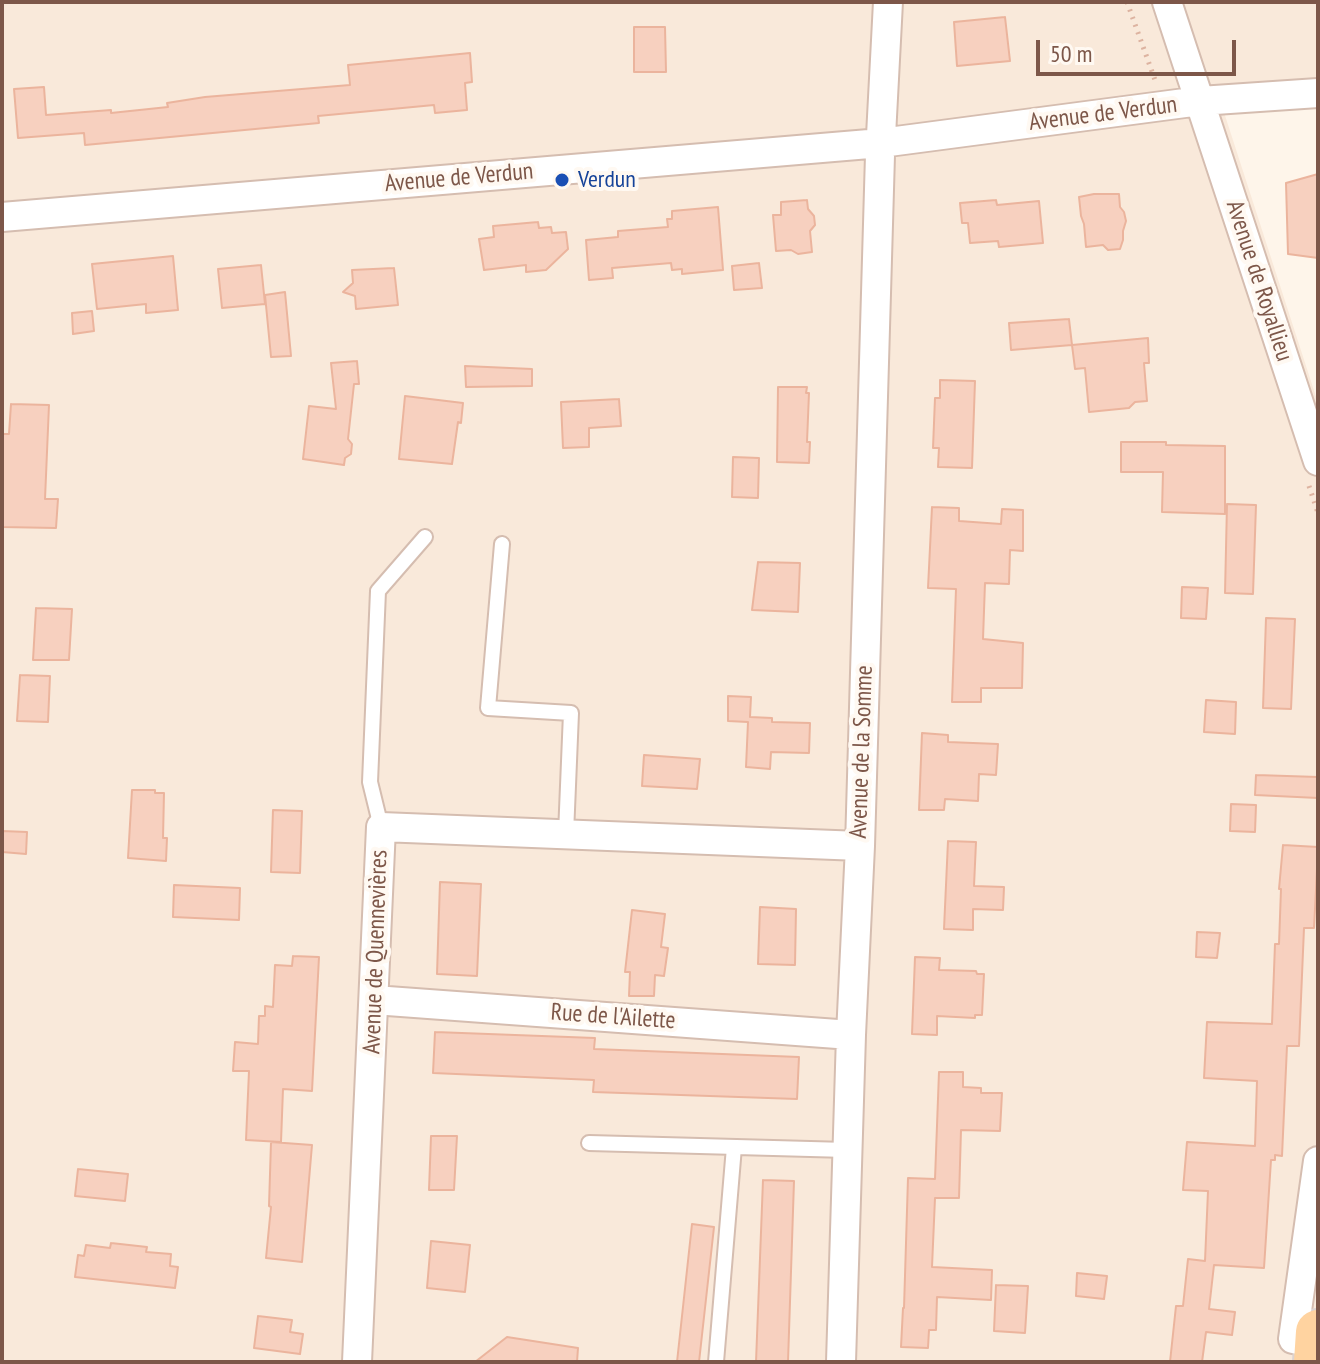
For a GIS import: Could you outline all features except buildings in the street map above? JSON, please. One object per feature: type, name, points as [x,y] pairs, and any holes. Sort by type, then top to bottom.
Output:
[{"type":"street","name":"Avenue de la Somme","points":[[841,1362],[888,2]]},
{"type":"street","name":"Avenue de Royallieu","points":[[1167,2],[1318,461]]},
{"type":"street","name":"Avenue de Verdun","points":[[2,217],[881,143],[1200,101],[1318,93]]},
{"type":"street","name":"Avenue de Quennevières","points":[[357,1362],[381,827],[860,846]]},
{"type":"street","name":"Rue de l'Ailette","points":[[374,1000],[851,1035]]},
{"type":"street","points":[[1317,1345],[1293,1339],[1318,1161]]},
{"type":"lane","points":[[381,827],[370,782],[378,591],[425,537]]},
{"type":"lane","points":[[502,544],[488,708],[571,713],[566,834]]},
{"type":"lane","points":[[589,1143],[847,1150]]},
{"type":"lane","points":[[716,1362],[734,1147]]},
{"type":"shaded area","points":[[2,2],[1318,2],[1318,93],[1220,100],[1318,403],[1318,1362],[2,1362]]},
{"type":"place","name":"Verdun","points":[[562,180]]}]
